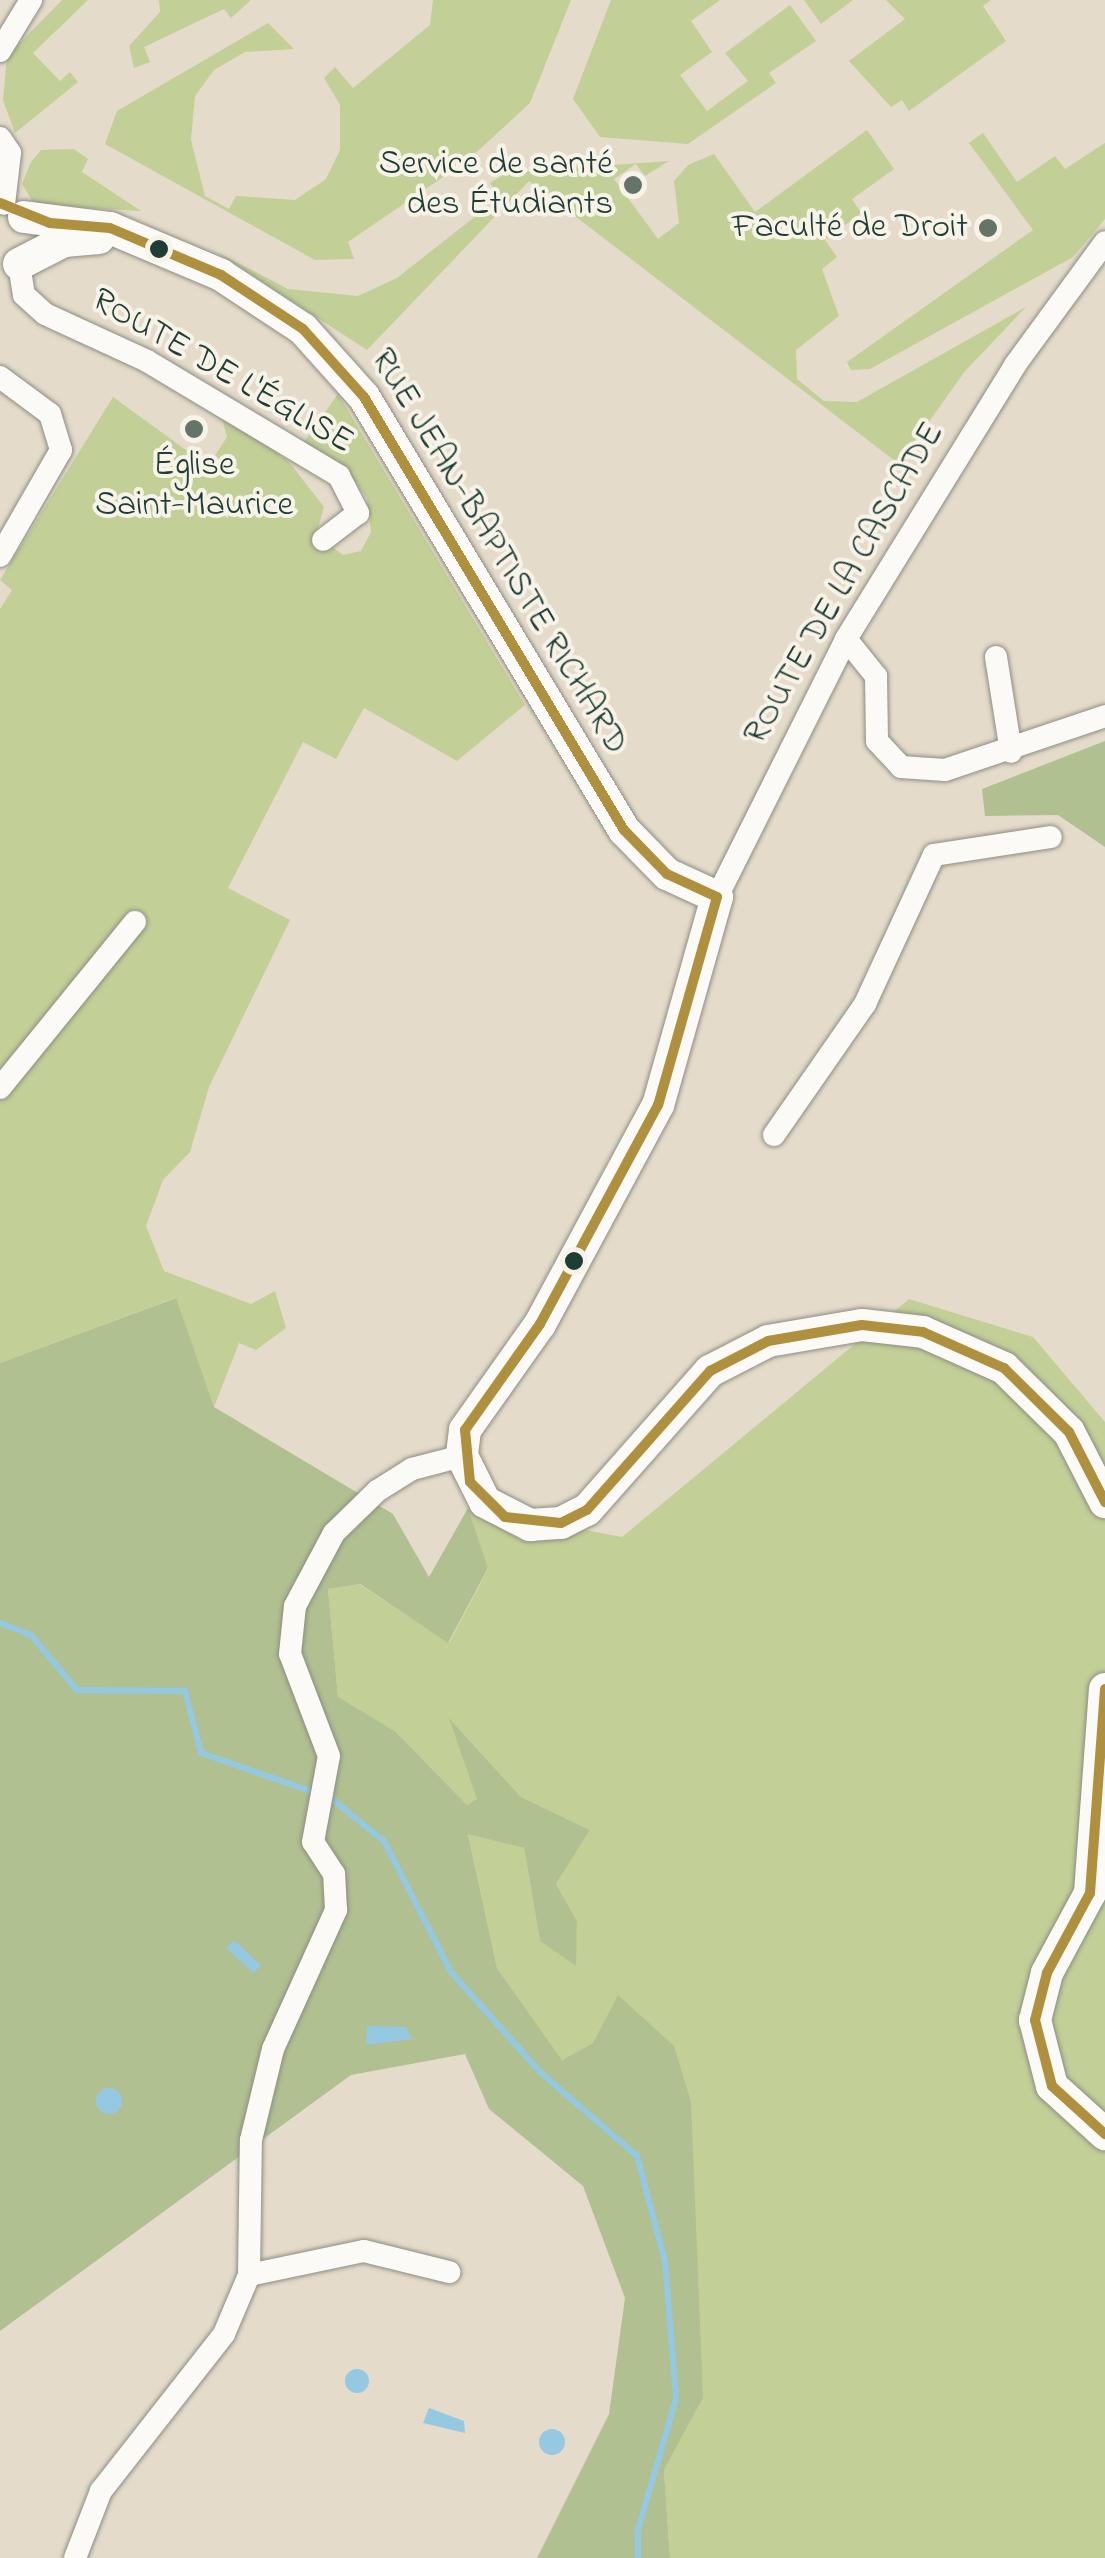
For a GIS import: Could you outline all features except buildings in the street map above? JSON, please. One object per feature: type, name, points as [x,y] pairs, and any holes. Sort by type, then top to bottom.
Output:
[{"type":"street","points":[[0,51],[31,0]]},
{"type":"street","points":[[0,138],[10,153],[9,208],[30,242],[7,273]]},
{"type":"street","name":"RUE JEAN-BAPTISTE RICHARD","points":[[9,208],[110,228],[267,300],[339,366],[624,830],[668,874],[717,898]]},
{"type":"street","name":"RUE JEAN-BAPTISTE RICHARD","points":[[7,273],[64,241],[140,244]]},
{"type":"street","name":"ROUTE DE LA CASCADE","points":[[717,898],[846,639],[1105,242]]},
{"type":"street","name":"ROUTE DE L'ÉGLISE","points":[[7,273],[35,307],[147,362],[338,476],[358,513],[324,540]]},
{"type":"street","points":[[1076,285],[1105,281]]},
{"type":"street","points":[[0,377],[50,414],[61,450],[0,556]]},
{"type":"street","points":[[846,639],[876,676],[874,726],[886,758],[920,772],[1011,752],[1105,716]]},
{"type":"street","points":[[996,657],[1011,752]]},
{"type":"street","points":[[774,1135],[864,1004],[934,855],[1051,837]]},
{"type":"street","points":[[717,898],[658,1105],[540,1324],[466,1430],[462,1456],[470,1482],[505,1517],[561,1523],[586,1510],[666,1411],[733,1356],[810,1330],[885,1326],[964,1346],[1022,1381],[1070,1432],[1105,1502]]},
{"type":"street","points":[[0,1088],[135,922]]},
{"type":"street","points":[[75,2558],[102,2491],[224,2334],[249,2275],[250,2140],[274,2049],[339,1891],[314,1842],[328,1786],[329,1756],[290,1654],[306,1574],[377,1491],[412,1469],[462,1456]]},
{"type":"street","points":[[1105,1689],[1090,1892],[1048,1973],[1035,2020],[1052,2086],[1105,2134]]},
{"type":"street","points":[[249,2275],[364,2250],[450,2272]]},
{"type":"green space","points":[[62,0],[88,0],[33,53],[60,81],[70,72],[78,82],[15,133],[3,100],[7,56]]},
{"type":"green space","points":[[159,0],[251,0],[231,18],[224,9],[144,47],[150,62],[134,68],[129,46],[160,12]]},
{"type":"green space","points":[[433,0],[571,0],[530,103],[468,160],[348,242],[354,259],[315,260],[105,144],[117,111],[268,23],[294,49],[245,52],[214,70],[195,96],[191,140],[205,196],[229,209],[236,196],[295,200],[326,179],[340,150],[340,105],[324,78],[335,67],[353,88],[430,25]]},
{"type":"green space","points":[[611,0],[720,0],[691,21],[712,52],[680,75],[707,111],[748,81],[725,53],[790,5],[816,41],[769,73],[776,83],[688,144],[600,137],[573,99]]},
{"type":"green space","points":[[804,0],[853,0],[821,24]]},
{"type":"green space","points":[[886,0],[991,0],[983,6],[1006,41],[909,111],[902,100],[891,107],[849,61],[905,19]]},
{"type":"green space","points":[[867,130],[894,169],[852,199],[861,213],[825,240],[837,257],[822,269],[839,316],[796,350],[797,379],[824,401],[857,402],[1026,307],[965,371],[899,464],[529,181],[367,350],[215,251],[288,289],[358,296],[397,278],[500,197],[490,183],[506,173],[669,161],[645,176],[636,164],[614,179],[658,239],[679,223],[674,181],[688,165],[714,154],[755,212]]},
{"type":"green space","points":[[983,133],[1017,182],[1055,156],[1065,169],[1105,143],[1105,219],[1073,257],[870,369],[851,370],[847,362],[1033,230],[969,143]]},
{"type":"green space","points":[[74,149],[88,159],[82,172],[141,211],[35,205],[22,184],[31,162],[41,150]]},
{"type":"green space","points":[[338,394],[525,705],[457,761],[364,708],[336,759],[303,742],[228,888],[290,920],[209,1087],[190,1152],[163,1180],[146,1226],[164,1271],[251,1304],[275,1291],[286,1328],[256,1350],[239,1343],[214,1407],[175,1298],[0,1363],[0,609],[12,590],[0,580],[113,397],[208,466],[227,437],[220,411],[289,462],[324,507],[316,535],[343,555],[361,551],[371,532],[367,498],[348,472],[299,449]]},
{"type":"green space","points":[[1105,741],[1105,847],[1058,815],[985,816],[982,789]]},
{"type":"green space","points":[[176,1298],[214,1407],[393,1514],[429,1577],[468,1508],[488,1568],[448,1643],[360,1584],[328,1589],[338,1697],[396,1732],[467,1805],[477,1799],[449,1718],[521,1797],[590,1830],[556,1884],[577,1921],[576,1966],[540,1941],[524,1848],[468,1834],[497,1968],[562,2060],[593,2043],[618,1995],[674,2046],[691,2102],[703,2398],[664,2470],[670,2558],[537,2558],[609,2414],[625,2298],[583,2186],[489,2109],[465,2054],[351,2075],[0,2331],[0,1363]]},
{"type":"green space","points":[[909,1299],[1033,1337],[1105,1422],[1105,2558],[670,2558],[664,2470],[703,2398],[593,2043],[562,2060],[497,1968],[468,1833],[524,1848],[540,1941],[575,1965],[577,1921],[556,1884],[590,1830],[521,1797],[451,1720],[478,1800],[467,1805],[396,1732],[338,1698],[328,1589],[359,1584],[449,1643],[488,1569],[468,1508],[622,1537]]},
{"type":"water","points":[[234,1940],[261,1965],[254,1973],[226,1948]]},
{"type":"water","points":[[367,2026],[406,2027],[412,2039],[366,2045]]},
{"type":"water","points":[[109,2088],[118,2092],[122,2101],[118,2110],[109,2114],[100,2110],[96,2101],[100,2092]]},
{"type":"water","points":[[357,2369],[369,2381],[357,2393],[345,2381]]},
{"type":"water","points":[[429,2408],[464,2421],[465,2433],[423,2423]]},
{"type":"water","points":[[552,2429],[561,2433],[565,2442],[561,2451],[552,2455],[543,2451],[539,2442],[543,2433]]},
{"type":"waterway","points":[[0,1623],[31,1635],[77,1690],[185,1691],[201,1753],[316,1793]]},
{"type":"waterway","points":[[328,1796],[384,1841],[451,1972],[540,2072],[637,2156],[665,2261],[676,2399],[638,2530],[638,2558]]},
{"type":"transit line","points":[[0,203],[50,223],[110,228],[221,275],[303,329],[364,397],[624,830],[667,874],[717,897]]},
{"type":"transit line","points":[[717,897],[658,1105],[540,1324],[465,1430],[470,1482],[505,1517],[561,1523],[587,1510],[710,1371],[768,1341],[862,1325],[923,1332],[1004,1368],[1069,1432],[1105,1502]]},
{"type":"transit line","points":[[1105,1689],[1090,1893],[1047,1973],[1035,2020],[1052,2086],[1105,2134]]},
{"type":"place","name":"Service de santé des Étudiants","points":[[633,185]]},
{"type":"place","name":"Faculté de Droit","points":[[988,228]]},
{"type":"place","name":"Église Saint-Maurice","points":[[194,429]]}]
